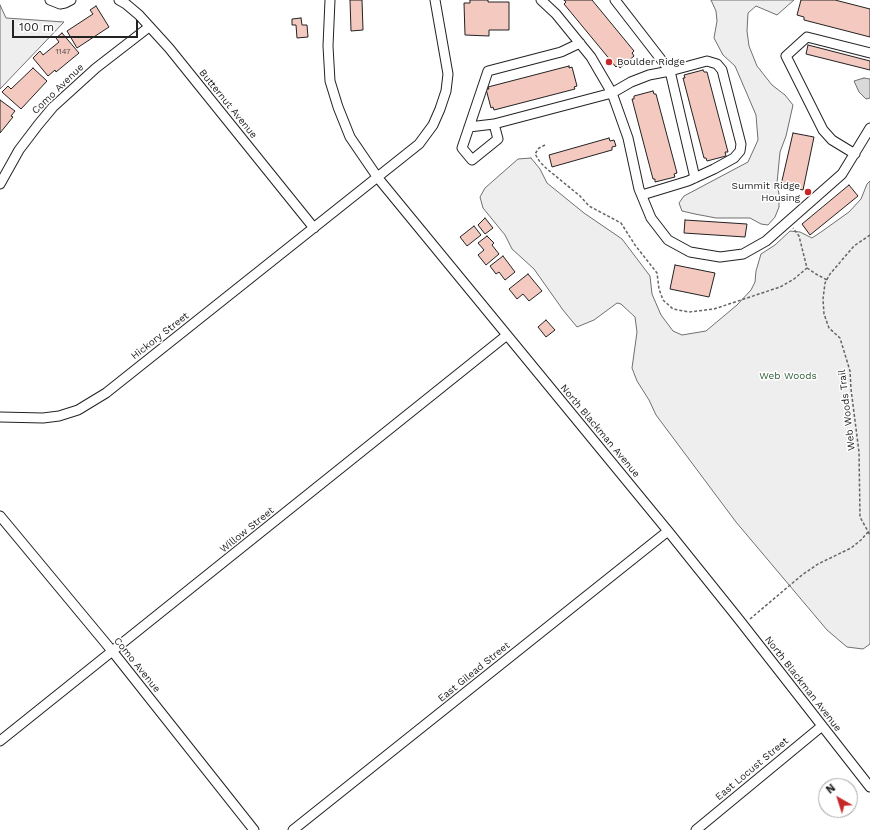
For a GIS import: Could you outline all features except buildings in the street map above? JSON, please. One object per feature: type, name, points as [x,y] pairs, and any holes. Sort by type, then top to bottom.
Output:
[{"type":"street","points":[[50,0],[60,4],[71,0]]},
{"type":"street","name":"Butternut Avenue","points":[[119,0],[139,15],[169,48],[314,228]]},
{"type":"street","name":"North Blackman Avenue","points":[[330,0],[328,46],[330,81],[338,108],[350,137],[378,178],[668,531],[870,788]]},
{"type":"street","points":[[378,178],[419,144],[433,125],[446,91],[448,74],[435,0]]},
{"type":"street","points":[[615,0],[670,71],[695,178]]},
{"type":"street","points":[[546,1],[591,57],[612,93],[628,138],[642,195],[651,218],[668,240],[690,252],[720,258],[743,254],[766,242],[842,174],[870,128]]},
{"type":"street","name":"Como Avenue","points":[[0,184],[18,150],[54,107],[96,68],[149,27]]},
{"type":"street","points":[[854,154],[832,140],[823,130],[786,56],[807,37],[870,53]]},
{"type":"street","points":[[494,124],[498,139],[472,160],[462,148],[488,71],[562,52],[580,43]]},
{"type":"street","points":[[469,127],[494,124],[612,93],[631,82],[650,75],[707,61],[717,64],[722,70],[741,144],[740,150],[734,158],[695,178],[642,195]]},
{"type":"street","name":"Hickory Street","points":[[0,417],[43,418],[58,416],[78,410],[89,404],[106,393],[378,178]]},
{"type":"street","name":"Willow Street","points":[[0,741],[507,335]]},
{"type":"street","name":"Como Avenue","points":[[0,516],[113,652],[254,830]]},
{"type":"street","name":"East Gilead Street","points":[[294,830],[668,531]]},
{"type":"street","name":"East Locust Street","points":[[696,830],[822,726]]},
{"type":"path","name":"Web Woods Trail","points":[[870,235],[854,246],[830,274],[825,283],[823,299],[824,314],[829,328],[840,338],[850,371],[859,452],[860,517],[870,535]]},
{"type":"path","points":[[807,268],[827,280]]},
{"type":"path","points":[[743,625],[802,575],[839,552],[852,548],[868,532]]},
{"type":"green space","points":[[711,0],[794,0],[777,15],[756,6],[748,13],[747,31],[749,46],[757,66],[772,85],[785,95],[793,105],[786,136],[780,152],[777,183],[779,207],[775,217],[768,225],[761,224],[750,218],[716,218],[682,211],[679,203],[684,196],[748,162],[758,140],[756,115],[735,66],[723,55],[714,38],[717,21],[716,11]]},
{"type":"green space","points":[[0,5],[6,18],[64,22],[0,89]]},
{"type":"green space","name":"Web Woods","points":[[531,158],[540,169],[547,183],[584,213],[622,239],[650,276],[652,294],[661,315],[673,331],[682,335],[706,331],[737,305],[751,290],[755,282],[756,271],[761,254],[775,245],[790,231],[800,232],[812,238],[821,232],[849,212],[861,199],[867,184],[870,181],[870,644],[863,649],[847,647],[827,630],[736,522],[656,415],[649,400],[637,381],[632,368],[637,332],[635,317],[621,304],[617,303],[594,320],[577,327],[534,269],[512,249],[505,235],[483,208],[480,197],[485,188],[518,159]]},
{"type":"shaded area","points":[[864,78],[870,79],[870,98],[866,99],[859,92],[854,81]]},
{"type":"place","name":"Boulder Ridge","points":[[609,62]]},
{"type":"place","name":"Summit Ridge Housing","points":[[808,192]]}]
